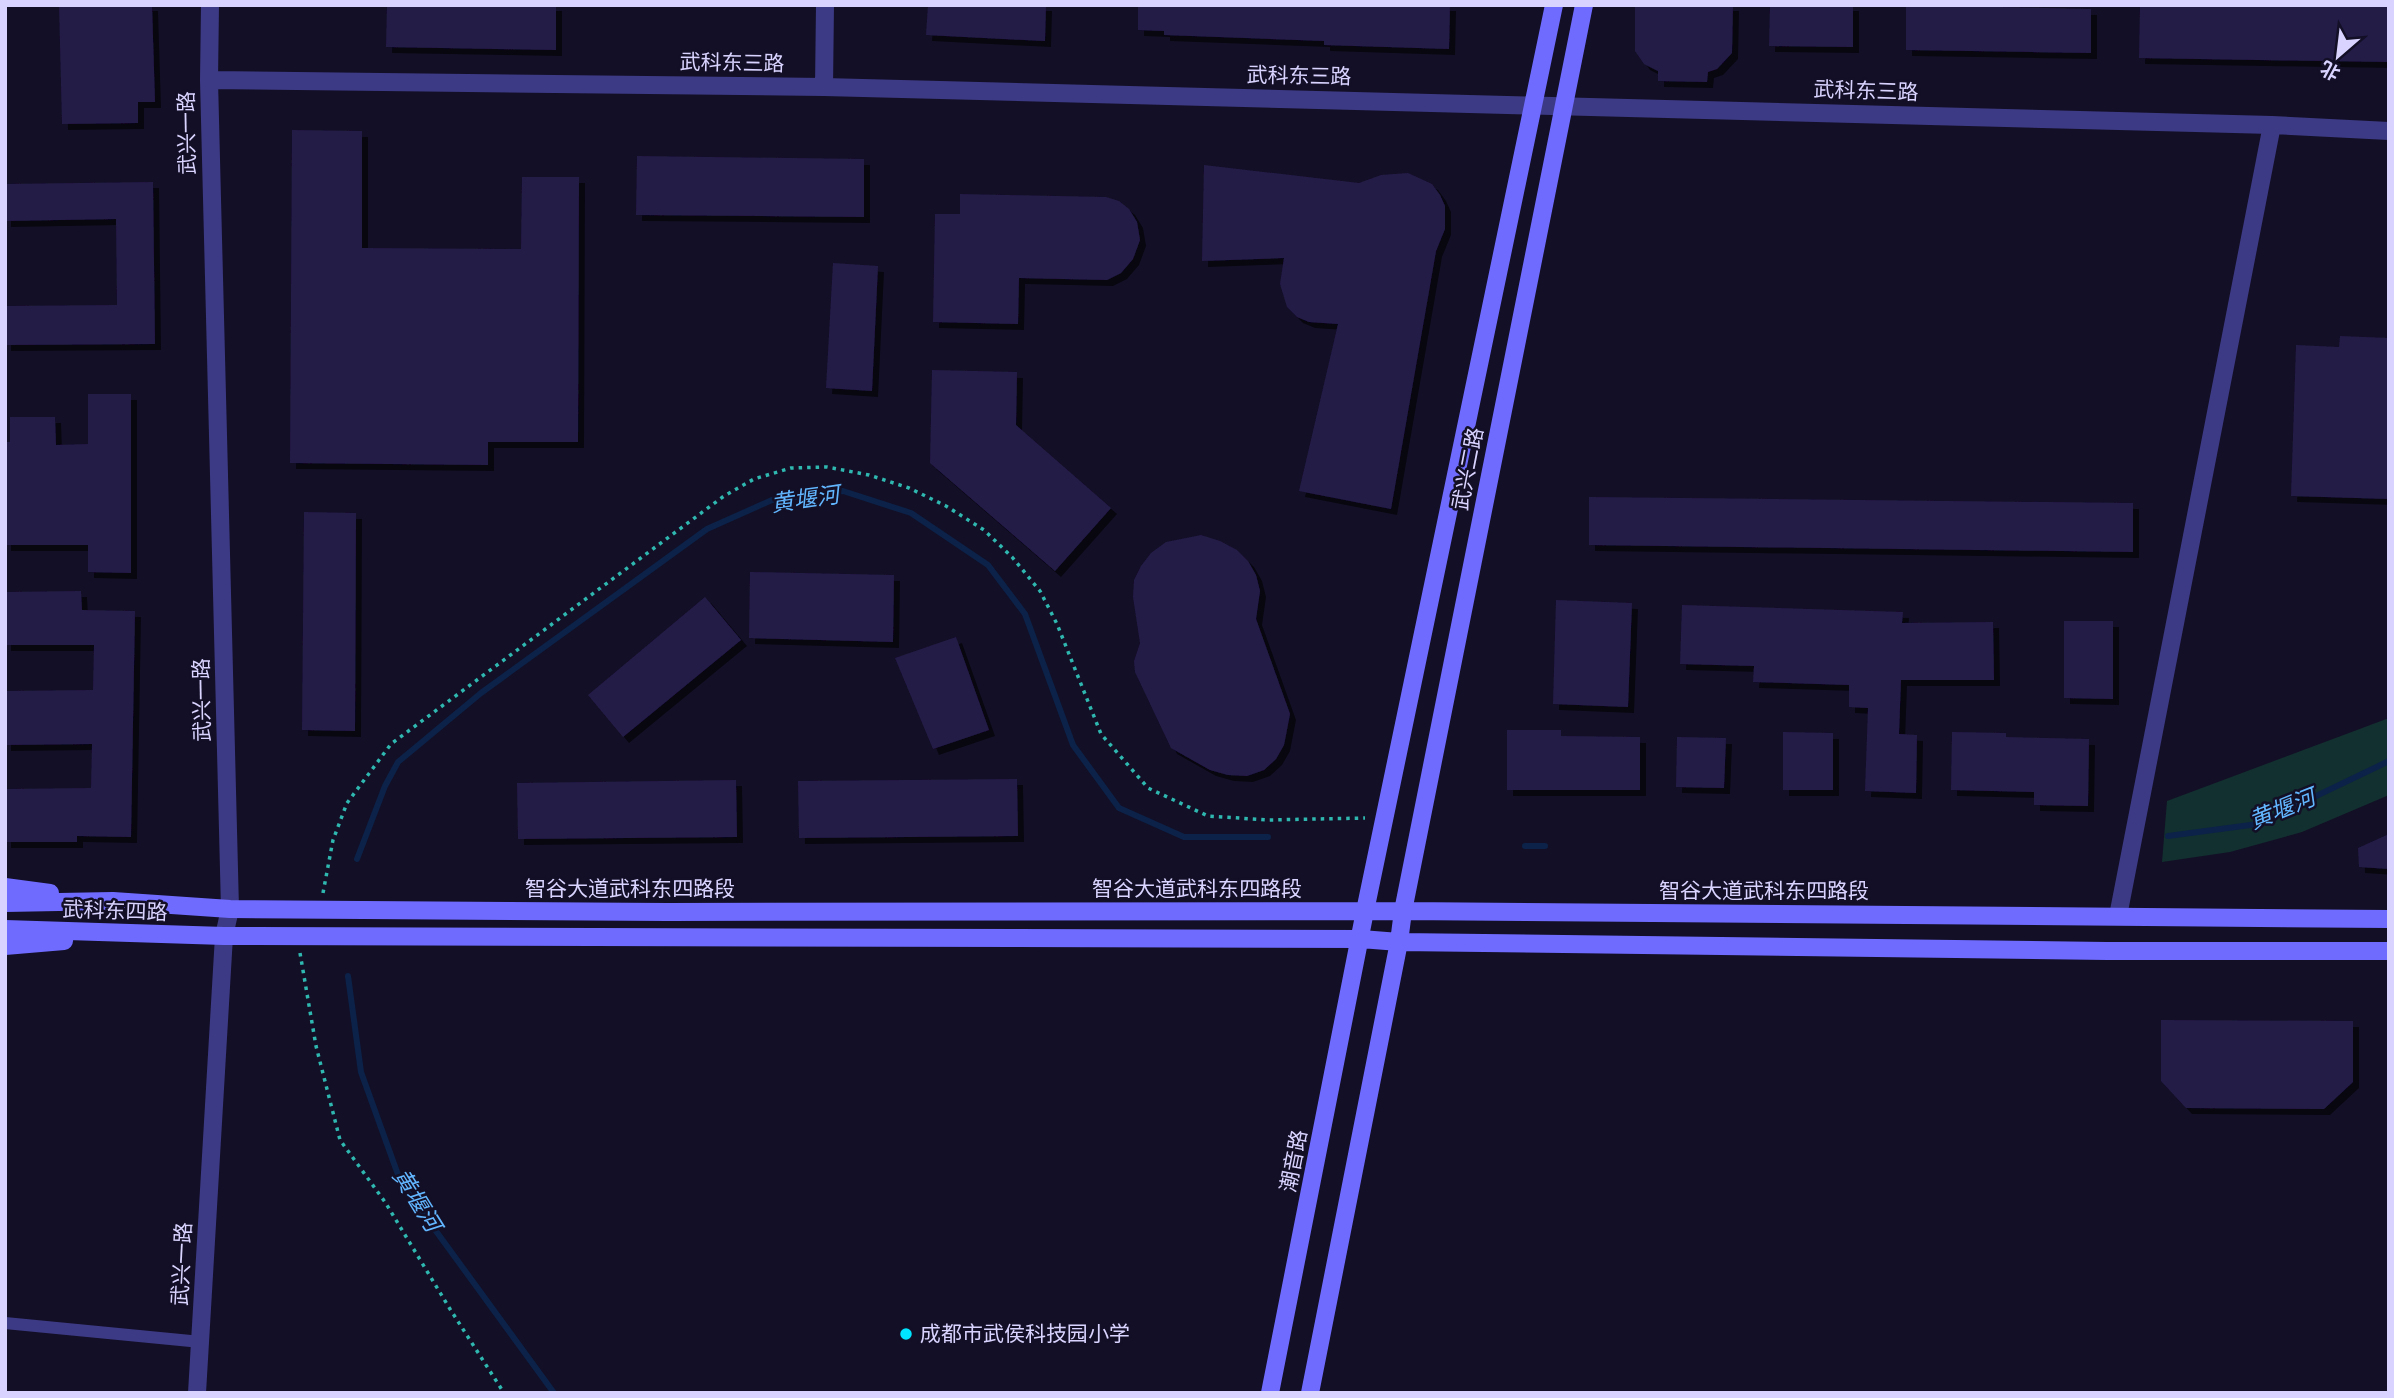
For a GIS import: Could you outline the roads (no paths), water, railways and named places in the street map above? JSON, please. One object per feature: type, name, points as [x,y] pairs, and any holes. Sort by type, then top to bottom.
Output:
[{"type":"main road","name":"潮音路","points":[[1270,1393],[1365,911],[1554,5]]},
{"type":"main road","name":"武兴二路","points":[[1399,942],[1584,5]]},
{"type":"main road","points":[[5,887],[113,901]]},
{"type":"main road","name":"智谷大道武科东四路段","points":[[5,903],[113,901],[230,909],[654,912],[1403,911],[2389,919]]},
{"type":"main road","name":"武科东四路","points":[[5,929],[224,936]]},
{"type":"main road","points":[[5,946],[128,935]]},
{"type":"main road","points":[[224,936],[1361,939],[1399,942],[2120,951],[2389,951]]},
{"type":"main road","points":[[1310,1393],[1399,942]]},
{"type":"street","name":"武兴一路","points":[[197,1393],[224,936],[230,909],[209,5]]},
{"type":"street","points":[[824,87],[825,5]]},
{"type":"street","name":"武科东三路","points":[[209,80],[824,87],[1534,104],[2272,125],[2389,131]]},
{"type":"street","points":[[2119,916],[2272,125]]},
{"type":"lane","points":[[5,1323],[201,1342]]},
{"type":"waterway","name":"黄堰河","points":[[357,859],[385,786],[398,762],[481,693],[707,529],[772,500],[843,491],[911,513],[988,565],[1025,614],[1073,745],[1119,808],[1184,837],[1268,837]]},
{"type":"waterway","name":"黄堰河","points":[[2168,836],[2258,824],[2389,761]]},
{"type":"waterway","name":"黄堰河","points":[[1525,846],[1545,846]]},
{"type":"waterway","name":"黄堰河","points":[[348,976],[361,1072],[401,1183],[554,1393]]},
{"type":"place","name":"成都市武侯科技园小学","points":[[906,1334]]}]
